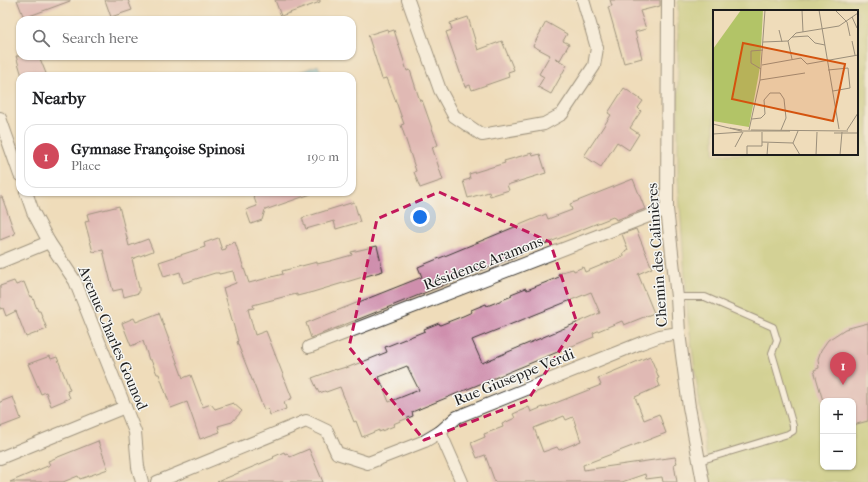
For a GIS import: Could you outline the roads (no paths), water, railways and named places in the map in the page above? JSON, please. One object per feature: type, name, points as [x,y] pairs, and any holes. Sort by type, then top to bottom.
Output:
[{"type":"street","points":[[408,0],[440,90],[454,116],[482,135],[544,124],[562,114],[594,66],[597,48],[583,0]]},
{"type":"street","name":"Chemin des Calinières","points":[[668,0],[667,209],[677,297],[679,334],[689,407],[703,482]]},
{"type":"street","points":[[0,118],[16,164]]},
{"type":"street","name":"Avenue Charles Gounod","points":[[27,196],[33,212],[49,242],[75,281],[135,432],[138,467],[142,482]]},
{"type":"street","name":"Résidence Aramons","points":[[310,347],[667,209]]},
{"type":"street","points":[[0,262],[49,242]]},
{"type":"street","name":"Rue Giuseppe Verdi","points":[[157,482],[306,421],[327,431],[337,453],[368,463],[425,441],[440,432],[457,416],[641,343],[660,336],[679,334]]},
{"type":"street","points":[[0,458],[125,407]]},
{"type":"street","points":[[440,432],[462,482]]},
{"type":"lane","points":[[677,297],[705,297],[773,327],[777,340],[772,353],[793,426],[793,431],[788,434],[699,461]]},
{"type":"water","points":[[318,65],[321,72],[299,72]]},
{"type":"place","name":"Gymnase Françoise Spinosi","points":[[843,385]]}]
